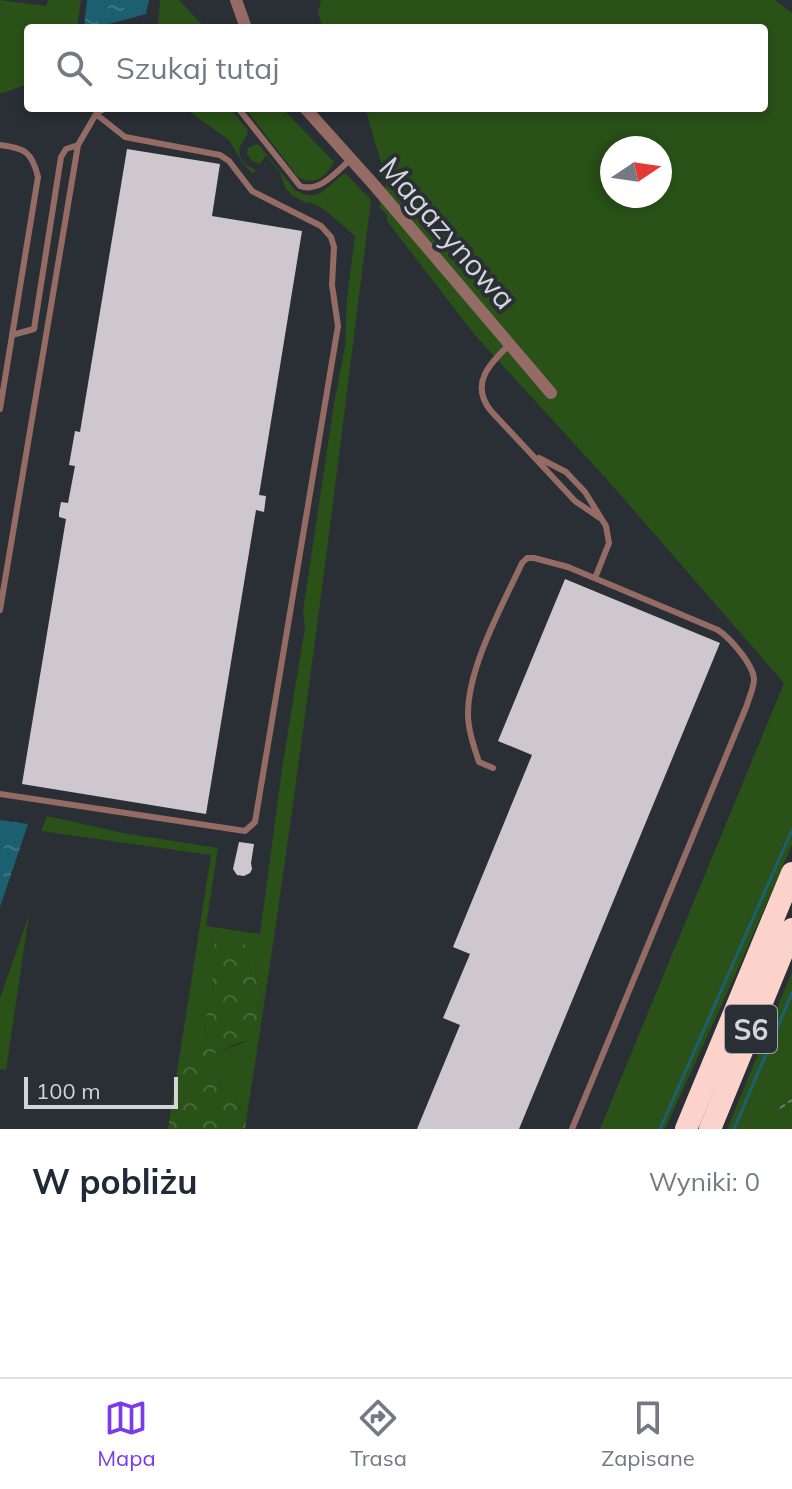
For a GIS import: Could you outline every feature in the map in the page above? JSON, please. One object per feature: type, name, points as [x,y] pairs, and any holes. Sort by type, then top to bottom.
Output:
[{"type":"highway","name":"S6","points":[[686,1129],[792,873]]},
{"type":"highway","name":"S6","points":[[710,1129],[792,929]]},
{"type":"street","points":[[236,0],[245,24]]},
{"type":"street","name":"Magazynowa","points":[[309,112],[551,393]]},
{"type":"lane","points":[[0,610],[78,145],[99,112]]},
{"type":"lane","points":[[241,112],[300,186],[308,189],[323,183],[351,159]]},
{"type":"lane","points":[[0,794],[245,831],[255,822],[338,326],[332,285],[334,247],[331,237],[321,226],[252,191],[229,161],[220,155],[125,137],[96,114]]},
{"type":"lane","points":[[0,145],[26,152],[34,160],[38,177],[0,409]]},
{"type":"lane","points":[[12,335],[34,329],[61,157],[66,149],[78,145]]},
{"type":"lane","points":[[510,344],[487,367],[482,397],[491,411],[575,501],[600,518]]},
{"type":"lane","points":[[533,455],[566,472],[585,492],[606,526],[609,543],[595,578]]},
{"type":"lane","points":[[493,768],[479,762],[472,742],[468,710],[472,682],[485,644],[527,558],[568,567],[718,630],[735,645],[752,672],[754,681],[747,705],[572,1129]]},
{"type":"path","points":[[780,1108],[792,1100]]},
{"type":"green space","points":[[0,0],[46,6],[48,0],[81,0],[78,24],[24,24],[24,85],[0,94]]},
{"type":"green space","points":[[160,0],[179,0],[201,24],[158,24]]},
{"type":"green space","points":[[321,0],[775,0],[792,13],[792,845],[665,1129],[600,1129],[784,683],[610,483],[474,334],[387,221],[387,215],[379,207],[387,182],[366,112],[768,112],[768,24],[322,24],[318,13]]},
{"type":"green space","points":[[190,112],[233,112],[247,129],[240,155],[244,163],[256,170],[253,174],[242,162],[229,140]]},
{"type":"green space","points":[[248,112],[286,112],[334,162],[323,176],[314,181],[297,176]]},
{"type":"green space","points":[[259,145],[296,191],[306,195],[321,193],[346,174],[371,200],[297,773],[247,1115],[225,1094],[211,1067],[213,1054],[255,1038],[262,992],[256,981],[254,956],[211,966],[214,989],[207,1007],[207,1049],[179,1059],[211,855],[41,831],[47,816],[123,833],[218,848],[206,926],[260,934],[305,627],[303,611],[345,346],[355,236],[324,209],[290,194],[280,173],[266,155],[260,164],[252,161],[247,154],[248,148]]},
{"type":"green space","points":[[29,915],[6,1070],[0,1069],[0,998]]},
{"type":"green space","points":[[224,934],[244,944],[254,956],[256,981],[262,992],[255,1039],[213,1054],[218,1081],[247,1115],[245,1129],[168,1129],[179,1059],[206,1049],[207,1007],[214,989],[211,966],[215,939]]},
{"type":"green space","points":[[792,972],[792,1129],[727,1129],[730,1122]]},
{"type":"water","points":[[87,0],[149,0],[146,14],[109,24],[84,24]]},
{"type":"water","points":[[0,820],[28,824],[0,907]]},
{"type":"building","points":[[127,149],[220,164],[212,216],[302,231],[259,495],[266,496],[264,512],[256,510],[206,814],[22,784],[66,519],[59,517],[59,513],[61,502],[68,503],[75,466],[69,465],[75,431],[80,432]]},
{"type":"building","points":[[565,579],[720,643],[519,1129],[417,1129],[460,1025],[443,1018],[470,954],[453,947],[532,755],[498,741]]},
{"type":"building","points":[[239,842],[254,844],[252,869],[244,876],[237,875],[233,869]]},
{"type":"waterway","points":[[660,1129],[792,830]]},
{"type":"waterway","points":[[734,1129],[792,993]]}]
